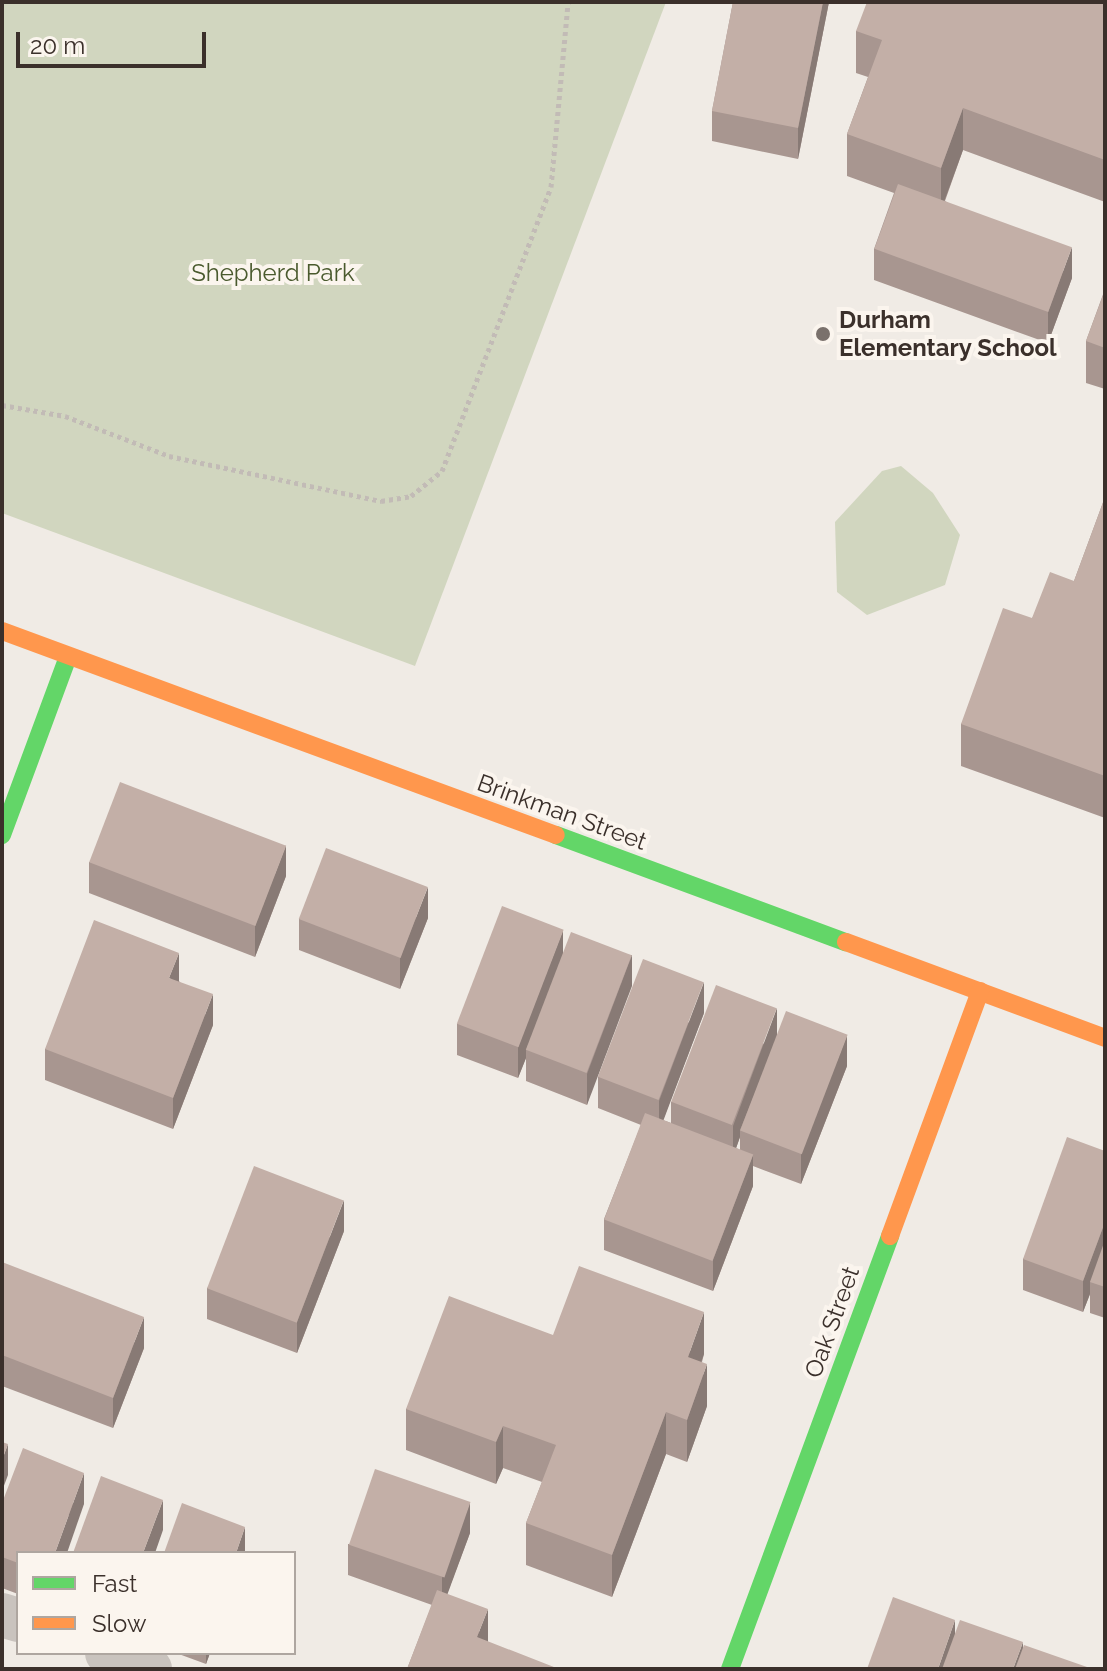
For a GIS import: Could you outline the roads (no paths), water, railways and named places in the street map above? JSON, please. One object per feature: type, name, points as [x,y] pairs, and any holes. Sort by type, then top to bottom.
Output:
[{"type":"street","name":"Brinkman Street","points":[[2,631],[1105,1038]]},
{"type":"street","points":[[2,835],[68,657]]},
{"type":"street","name":"Oak Street","points":[[730,1669],[980,991]]},
{"type":"street","points":[[112,1655],[150,1669]]},
{"type":"place","name":"Durham Elementary School","points":[[823,334]]},
{"type":"park label","name":"Shepherd Park","points":[[273,273]]}]
